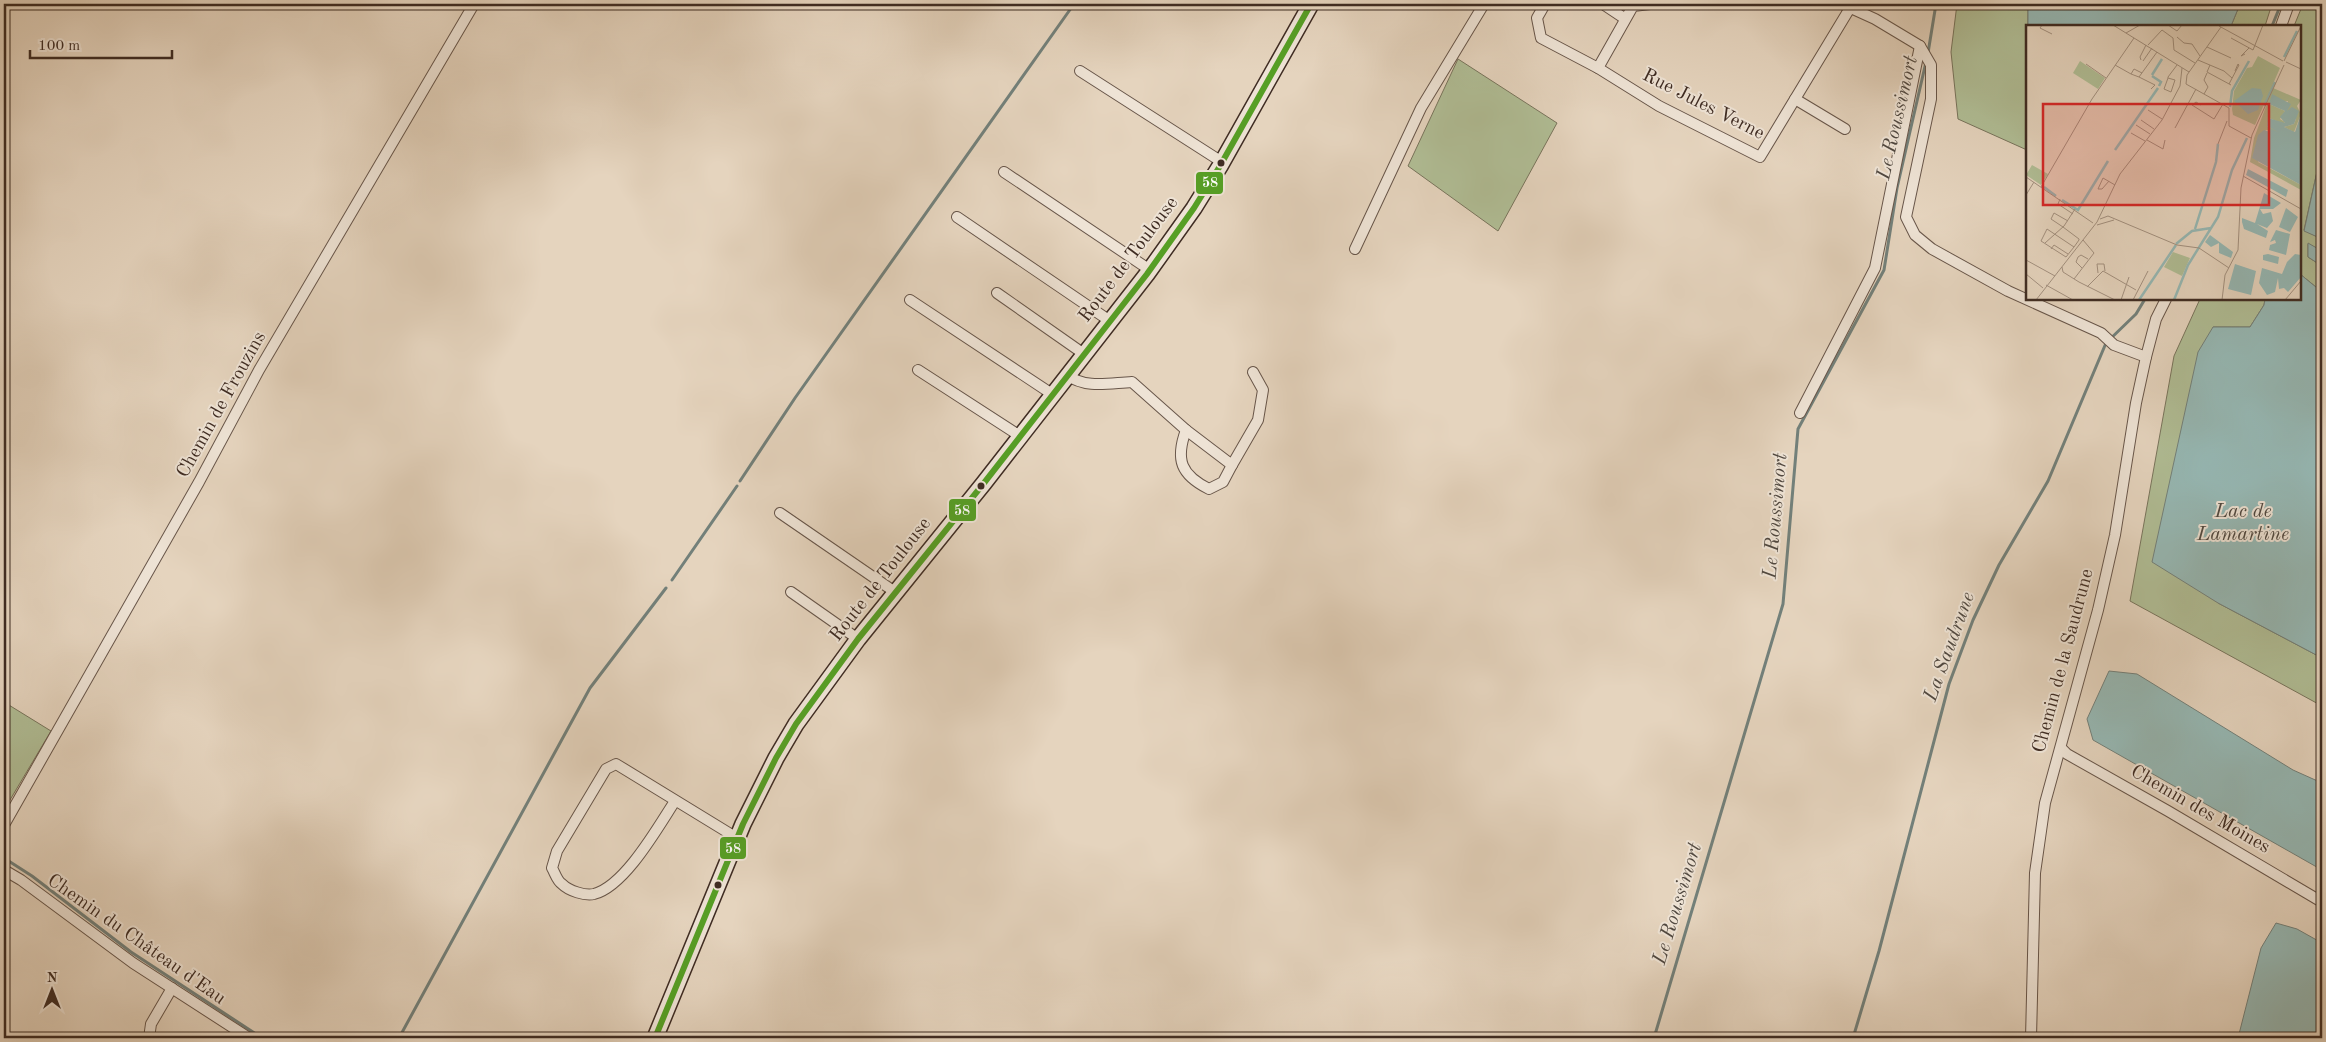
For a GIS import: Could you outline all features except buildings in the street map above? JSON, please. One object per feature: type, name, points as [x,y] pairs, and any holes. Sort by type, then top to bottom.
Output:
[{"type":"main road","name":"Route de Toulouse","points":[[655,1038],[737,838],[776,758],[796,724],[858,639],[1150,270],[1194,208],[1222,162],[1311,4]]},
{"type":"street","name":"Chemin de Frouzins","points":[[4,825],[199,482],[259,370],[474,4]]},
{"type":"street","points":[[1355,249],[1421,108],[1484,4]]},
{"type":"street","points":[[1545,4],[1537,18],[1541,38],[1598,68],[1624,18],[1633,6],[1650,4]]},
{"type":"street","points":[[1602,4],[1624,18]]},
{"type":"street","points":[[2281,25],[2289,4]]},
{"type":"street","points":[[1846,6],[1875,19],[1920,46],[1931,64],[1931,99],[1906,218],[1915,235],[1932,250],[2026,299]]},
{"type":"street","name":"Rue Jules Verne","points":[[1598,68],[1659,106],[1760,157],[1795,99],[1846,6]]},
{"type":"street","points":[[1800,413],[1875,268],[1920,46]]},
{"type":"street","points":[[1080,70],[1222,162]]},
{"type":"street","points":[[1795,99],[1845,129]]},
{"type":"street","points":[[1004,172],[1150,270]]},
{"type":"street","points":[[957,216],[1110,321]]},
{"type":"street","points":[[997,292],[1084,354]]},
{"type":"street","points":[[910,300],[1052,394]]},
{"type":"street","points":[[2028,300],[2101,333],[2114,345],[2146,357]]},
{"type":"street","name":"Chemin de la Saudrune","points":[[2031,1038],[2035,873],[2045,803],[2098,610],[2115,535],[2136,403],[2146,357],[2156,320],[2166,300]]},
{"type":"street","points":[[918,370],[1020,436]]},
{"type":"street","points":[[1186,430],[1181,445],[1180,463],[1193,481],[1210,489],[1222,482],[1258,420],[1263,390],[1253,372]]},
{"type":"street","points":[[1067,375],[1078,383],[1088,385],[1132,382],[1186,430],[1232,465]]},
{"type":"street","points":[[780,513],[895,592]]},
{"type":"street","points":[[791,592],[858,639]]},
{"type":"street","name":"Chemin des Moines","points":[[2061,748],[2067,754],[2168,810],[2322,902]]},
{"type":"street","points":[[675,801],[626,870],[610,886],[594,894],[575,892],[561,884],[552,868],[557,851],[606,769],[616,764],[737,838]]},
{"type":"street","name":"Chemin du Château d'Eau","points":[[4,870],[21,880],[133,963],[249,1038]]},
{"type":"street","points":[[149,1038],[151,1024],[172,988]]},
{"type":"green space","points":[[1957,4],[2028,4],[2028,25],[2026,25],[2026,150],[1958,119],[1951,52]]},
{"type":"green space","points":[[2240,4],[2272,4],[2265,25],[2231,25]]},
{"type":"green space","points":[[2303,4],[2322,4],[2322,149],[2304,230],[2322,239],[2322,251],[2308,244],[2308,257],[2322,266],[2322,292],[2301,275],[2301,25],[2294,25]]},
{"type":"green space","points":[[1458,59],[1557,123],[1498,231],[1408,166]]},
{"type":"green space","points":[[2200,300],[2265,300],[2264,305],[2250,327],[2213,327],[2218,603],[2322,658],[2322,706],[2130,601],[2174,356]]},
{"type":"green space","points":[[4,702],[51,731],[4,810]]},
{"type":"water","points":[[2028,4],[2240,4],[2231,25],[2028,25]]},
{"type":"water","points":[[2322,149],[2322,239],[2304,231]]},
{"type":"water","points":[[2308,243],[2322,251],[2322,266],[2308,257]]},
{"type":"water","name":"Lac de Lamartine","points":[[2301,275],[2322,292],[2322,658],[2218,603],[2152,562],[2198,352],[2213,327],[2250,327],[2264,305],[2265,300],[2301,300]]},
{"type":"water","points":[[2109,671],[2137,674],[2293,770],[2322,783],[2322,870],[2093,740],[2087,719]]},
{"type":"water","points":[[2276,923],[2297,929],[2322,943],[2322,1038],[2238,1038],[2261,948]]},
{"type":"waterway","points":[[740,481],[795,398],[1074,4]]},
{"type":"waterway","name":"Le Roussimort","points":[[1928,53],[1936,4]]},
{"type":"waterway","name":"La Saudrune","points":[[2272,25],[2281,4]]},
{"type":"waterway","name":"Le Roussimort","points":[[1654,1038],[1783,604],[1798,429],[1884,270],[1897,188],[1926,62]]},
{"type":"waterway","name":"La Saudrune","points":[[1853,1038],[1879,951],[1949,684],[1973,620],[1999,565],[2048,481],[2106,343],[2136,314],[2144,300]]},
{"type":"waterway","points":[[672,580],[737,486]]},
{"type":"waterway","points":[[399,1038],[590,688],[666,588]]},
{"type":"waterway","points":[[4,858],[32,876],[131,952],[262,1038]]},
{"type":"transit line","name":"58","points":[[655,1038],[743,824],[776,758],[796,724],[858,639],[984,483],[1147,274],[1194,208],[1220,166],[1311,4]]}]
